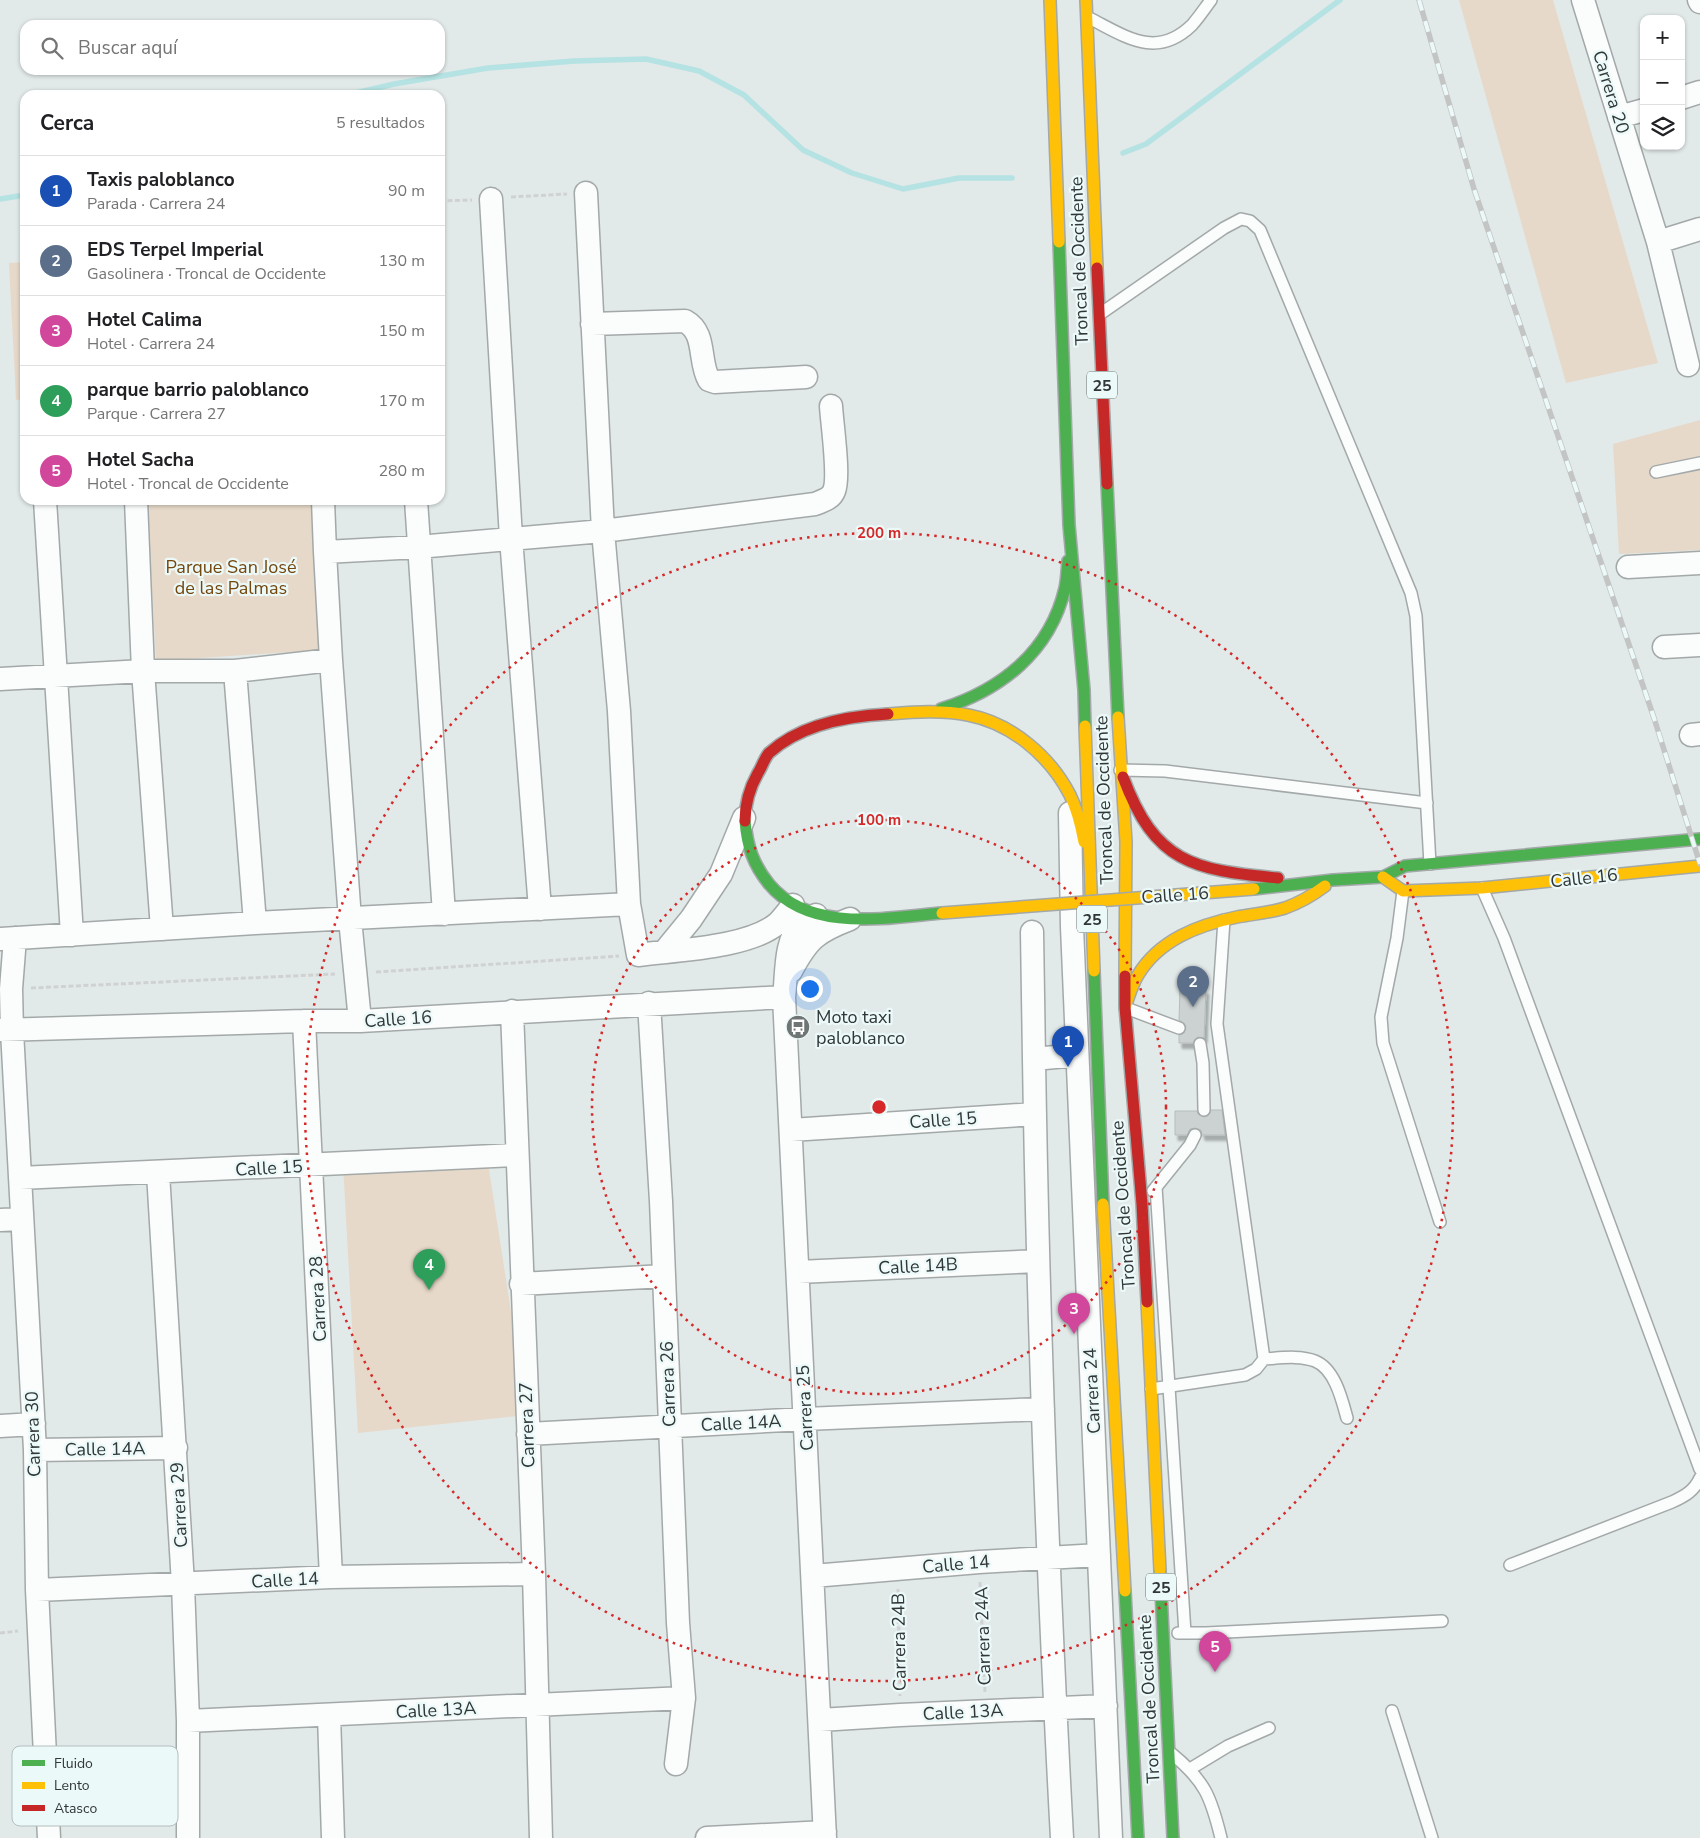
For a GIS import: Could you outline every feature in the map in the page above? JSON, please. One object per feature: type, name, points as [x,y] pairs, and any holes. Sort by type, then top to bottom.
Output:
[{"type":"main road","name":"Troncal de Occidente","points":[[1050,0],[1069,525],[1084,690],[1100,1140],[1138,1838]]},
{"type":"main road","name":"Troncal de Occidente","points":[[1086,0],[1120,770],[1126,842],[1124,1007],[1142,1204],[1173,1838]]},
{"type":"main road","points":[[928,713],[979,696],[1002,682],[1023,664],[1040,644],[1054,620],[1063,595],[1068,568],[1069,525]]},
{"type":"main road","points":[[928,713],[952,713],[977,717],[1007,730],[1040,755],[1056,774],[1069,794],[1079,819],[1090,863]]},
{"type":"main road","name":"Calle 16","points":[[928,713],[866,714],[828,722],[796,734],[768,755],[750,788],[744,818],[748,852],[769,885],[793,905],[816,914],[850,919],[942,913],[1383,877],[1405,866],[1700,839]]},
{"type":"main road","points":[[1120,770],[1131,802],[1146,826],[1158,841],[1178,855],[1213,870],[1314,882]]},
{"type":"main road","name":"Calle 16","points":[[1403,891],[1482,888],[1700,866]]},
{"type":"main road","points":[[1383,877],[1403,891]]},
{"type":"main road","points":[[1124,1007],[1139,974],[1153,956],[1168,943],[1189,930],[1224,920],[1279,910],[1313,895],[1333,880]]},
{"type":"street","name":"Carrera 20","points":[[1583,0],[1658,242],[1688,365]]},
{"type":"street","points":[[1685,97],[1700,92]]},
{"type":"street","points":[[1619,118],[1640,111]]},
{"type":"street","points":[[586,193],[603,531],[619,710],[629,904],[638,955],[710,946],[744,939],[766,931],[778,923],[793,905]]},
{"type":"street","points":[[491,198],[511,538],[540,909]]},
{"type":"street","points":[[1658,242],[1700,229]]},
{"type":"street","points":[[592,324],[685,321],[693,326],[698,334],[705,373],[710,380],[715,382],[806,377]]},
{"type":"street","points":[[325,552],[418,547],[603,531],[815,504],[828,498],[834,492],[836,479],[831,406]]},
{"type":"street","points":[[45,505],[72,935]]},
{"type":"street","points":[[136,505],[143,672],[162,929]]},
{"type":"street","points":[[323,505],[331,660],[350,919],[360,1021]]},
{"type":"street","points":[[416,505],[444,914]]},
{"type":"street","points":[[1628,567],[1700,563]]},
{"type":"street","points":[[1664,647],[1700,645]]},
{"type":"street","points":[[0,679],[143,672],[235,671],[331,660]]},
{"type":"street","points":[[235,671],[255,923]]},
{"type":"street","name":"Carrera 24","points":[[1069,794],[1077,1056],[1111,1838]]},
{"type":"street","points":[[664,952],[691,919],[721,874],[744,818]]},
{"type":"street","points":[[8,938],[629,904]]},
{"type":"street","name":"Carrera 25","points":[[816,914],[802,924],[793,936],[789,953],[786,988],[791,1130],[825,1835]]},
{"type":"street","points":[[786,988],[811,940],[827,928],[850,919]]},
{"type":"street","points":[[1032,932],[1038,1261],[1048,1558],[1062,1838]]},
{"type":"street","name":"Carrera 30","points":[[8,938],[5,989],[6,1031],[20,1178],[34,1424],[37,1590],[45,1746]]},
{"type":"street","name":"Calle 16","points":[[6,1031],[304,1021],[360,1021],[650,1003],[786,988]]},
{"type":"street","name":"Carrera 26","points":[[650,1003],[664,1276],[678,1623],[684,1698],[676,1764]]},
{"type":"street","name":"Carrera 27","points":[[512,1011],[521,1284],[534,1574],[542,1838]]},
{"type":"street","name":"Carrera 28","points":[[304,1021],[331,1577]]},
{"type":"street","points":[[1034,1059],[1077,1056]]},
{"type":"street","name":"Calle 15","points":[[791,1130],[1035,1114]]},
{"type":"street","name":"Calle 15","points":[[20,1178],[312,1166],[517,1155]]},
{"type":"street","name":"Carrera 29","points":[[158,1173],[184,1584],[188,1721],[188,1838]]},
{"type":"street","points":[[0,1220],[22,1219]]},
{"type":"street","name":"Calle 14B","points":[[798,1272],[1038,1261]]},
{"type":"street","points":[[521,1284],[664,1276]]},
{"type":"street","name":"Calle 14A","points":[[528,1434],[805,1419],[1044,1409]]},
{"type":"street","points":[[0,1426],[34,1424]]},
{"type":"street","name":"Calle 14A","points":[[35,1450],[176,1448]]},
{"type":"street","name":"Calle 14","points":[[813,1576],[980,1562],[1099,1555]]},
{"type":"street","name":"Calle 14","points":[[37,1590],[331,1577],[534,1574]]},
{"type":"street","name":"Calle 13A","points":[[188,1721],[684,1698]]},
{"type":"street","name":"Calle 13A","points":[[820,1720],[1106,1706]]},
{"type":"street","points":[[329,1715],[332,1838]]},
{"type":"street","points":[[707,1838],[825,1835]]},
{"type":"lane","points":[[1087,18],[1134,41],[1148,44],[1168,41],[1191,26],[1211,0]]},
{"type":"lane","points":[[1099,315],[1224,228],[1240,219],[1250,221],[1260,230],[1410,593],[1416,616],[1430,864]]},
{"type":"lane","points":[[1656,472],[1700,463]]},
{"type":"lane","points":[[1120,770],[1165,771],[1427,803]]},
{"type":"lane","points":[[1482,888],[1504,938],[1700,1469]]},
{"type":"lane","points":[[1403,891],[1397,938],[1381,1017],[1383,1043],[1440,1222]]},
{"type":"lane","points":[[1151,1389],[1245,1375],[1256,1369],[1264,1359],[1211,1024],[1224,920]]},
{"type":"lane","points":[[1124,1007],[1179,1028]]},
{"type":"lane","points":[[1200,1044],[1203,1063],[1204,1110]]},
{"type":"lane","points":[[1142,1204],[1190,1144],[1195,1135]]},
{"type":"lane","points":[[1156,1187],[1185,1633]]},
{"type":"lane","points":[[1264,1359],[1297,1358],[1316,1361],[1328,1372],[1339,1389],[1347,1418]]},
{"type":"lane","points":[[1510,1564],[1672,1502],[1696,1487],[1700,1478]]},
{"type":"lane","points":[[1164,1633],[1442,1621]]},
{"type":"lane","points":[[1392,1711],[1432,1838]]},
{"type":"lane","points":[[1190,1768],[1228,1746],[1269,1728]]},
{"type":"lane","points":[[1169,1752],[1190,1768],[1204,1787],[1215,1812],[1221,1838]]},
{"type":"path","points":[[445,201],[586,193]]},
{"type":"path","points":[[5,989],[355,973],[638,955]]},
{"type":"path","name":"Carrera 24A","points":[[980,1562],[986,1711]]},
{"type":"path","name":"Carrera 24B","points":[[898,1569],[900,1715]]},
{"type":"green space","points":[[1459,0],[1553,0],[1658,363],[1566,383]]},
{"type":"green space","points":[[20,262],[20,400],[16,400],[9,263]]},
{"type":"green space","points":[[1700,420],[1700,550],[1619,554],[1613,444]]},
{"type":"green space","name":"Parque San José de las Palmas","points":[[147,505],[313,505],[321,650],[156,661]]},
{"type":"green space","points":[[487,1157],[527,1415],[358,1433],[343,1164]]},
{"type":"building","points":[[1180,989],[1206,989],[1204,1038],[1198,1037],[1193,1043],[1179,1043],[1179,1035],[1184,1033],[1186,1027],[1179,1020]]},
{"type":"building","points":[[1211,1110],[1222,1110],[1225,1135],[1202,1135],[1201,1130],[1195,1128],[1190,1129],[1187,1135],[1175,1135],[1175,1111],[1197,1111],[1198,1114],[1204,1117],[1208,1116]]},
{"type":"waterway","points":[[1123,153],[1146,144],[1340,0]]},
{"type":"waterway","points":[[368,90],[488,68],[574,61],[646,59],[699,71],[744,95],[803,150],[852,173],[903,189],[959,178],[1012,178]]},
{"type":"waterway","points":[[0,199],[20,196]]},
{"type":"railway","points":[[1419,0],[1474,189],[1654,718],[1700,864]]},
{"type":"traffic: fast","points":[[1059,242],[1069,525],[1084,690],[1085,726]]},
{"type":"traffic: fast","points":[[1107,484],[1118,717]]},
{"type":"traffic: fast","points":[[941,709],[984,691],[1003,679],[1035,649],[1048,631],[1058,611],[1065,588],[1068,561]]},
{"type":"traffic: fast","points":[[745,821],[747,839],[763,877],[786,900],[805,910],[827,916],[850,919],[942,913]]},
{"type":"traffic: fast","points":[[1254,889],[1333,880],[1383,877],[1405,866],[1700,839]]},
{"type":"traffic: fast","points":[[1094,971],[1103,1204]]},
{"type":"traffic: fast","points":[[1160,1571],[1173,1838]]},
{"type":"traffic: fast","points":[[1125,1591],[1138,1838]]},
{"type":"traffic: slow","points":[[1050,0],[1059,242]]},
{"type":"traffic: slow","points":[[1086,0],[1097,268]]},
{"type":"traffic: slow","points":[[888,714],[938,712],[968,715],[999,725],[1028,743],[1052,767],[1070,795],[1075,806],[1084,842]]},
{"type":"traffic: slow","points":[[1118,717],[1126,842],[1125,976]]},
{"type":"traffic: slow","points":[[1085,726],[1094,971]]},
{"type":"traffic: slow","points":[[1383,877],[1403,891],[1482,888],[1700,866]]},
{"type":"traffic: slow","points":[[1125,1007],[1138,975],[1157,952],[1168,943],[1194,930],[1222,920],[1285,908],[1306,899],[1325,886]]},
{"type":"traffic: slow","points":[[942,913],[1254,889]]},
{"type":"traffic: slow","points":[[1103,1204],[1125,1591]]},
{"type":"traffic: slow","points":[[1147,1302],[1160,1571]]},
{"type":"traffic: jam","points":[[1097,268],[1107,484]]},
{"type":"traffic: jam","points":[[745,821],[748,797],[755,779],[767,755],[782,743],[810,728],[825,723],[888,714]]},
{"type":"traffic: jam","points":[[1123,777],[1135,806],[1149,828],[1164,845],[1181,857],[1222,871],[1278,878]]},
{"type":"traffic: jam","points":[[1125,976],[1125,1007],[1142,1204],[1147,1302]]},
{"type":"place","name":"EDS Terpel Imperial","points":[[1193,1007]]},
{"type":"place","name":"Moto taxi paloblanco","points":[[798,1027]]},
{"type":"place","name":"Taxis paloblanco","points":[[1068,1067]]},
{"type":"place","name":"parque barrio paloblanco","points":[[429,1290]]},
{"type":"place","name":"Hotel Calima","points":[[1074,1334]]},
{"type":"place","name":"Hotel Sacha","points":[[1215,1672]]}]
